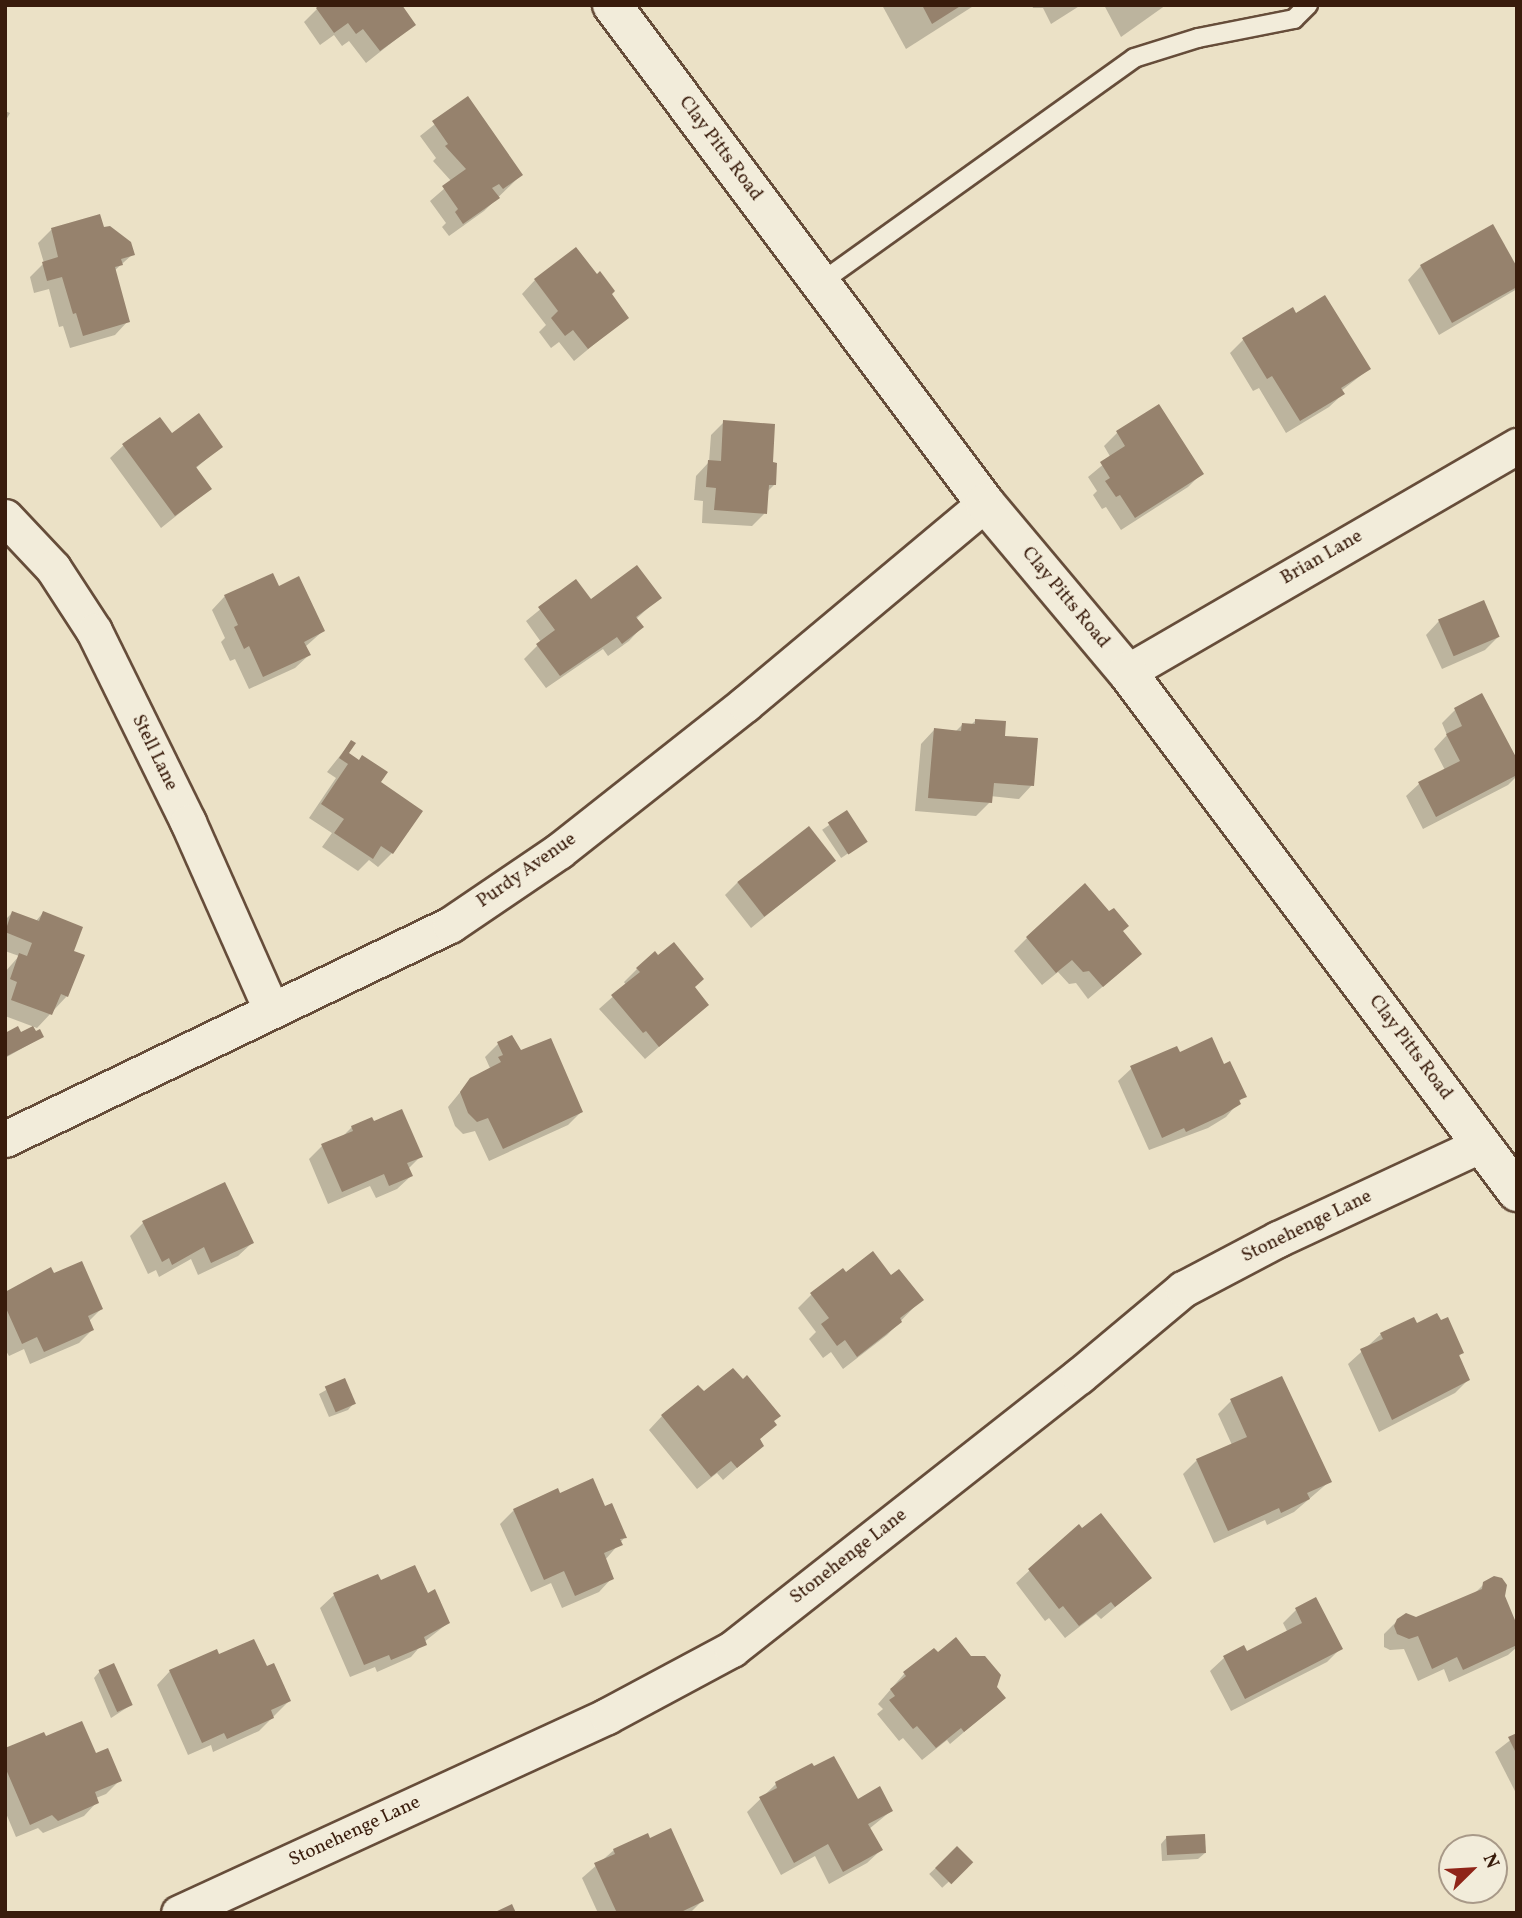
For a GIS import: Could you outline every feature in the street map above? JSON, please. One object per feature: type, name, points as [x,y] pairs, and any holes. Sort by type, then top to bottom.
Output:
[{"type":"street","name":"Clay Pitts Road","points":[[612,5],[985,503],[1128,672],[1517,1192]]},
{"type":"street","name":"Brian Lane","points":[[1128,672],[1517,446]]},
{"type":"street","name":"Purdy Avenue","points":[[5,1139],[450,925],[559,851],[745,704],[985,503]]},
{"type":"street","name":"Stell Lane","points":[[5,517],[53,568],[94,631],[188,822],[271,1009]]},
{"type":"street","name":"Stonehenge Lane","points":[[179,1913],[607,1716],[732,1649],[1079,1376],[1183,1289],[1278,1239],[1482,1144]]},
{"type":"lane","points":[[820,283],[1134,58],[1198,38],[1294,19],[1308,5]]},
{"type":"building","points":[[319,5],[402,5],[416,25],[380,51],[363,29],[356,34],[348,23],[334,33],[316,8]]},
{"type":"building","points":[[922,5],[962,5],[932,24]]},
{"type":"building","points":[[468,96],[523,175],[503,189],[499,184],[492,188],[500,198],[463,224],[455,212],[458,209],[442,186],[466,169],[445,146],[448,144],[432,121]]},
{"type":"building","points":[[100,214],[104,227],[110,226],[131,242],[135,255],[121,259],[123,265],[115,267],[130,322],[83,336],[62,277],[47,281],[42,262],[58,257],[51,228]]},
{"type":"building","points":[[1493,224],[1517,267],[1517,287],[1452,323],[1420,265]]},
{"type":"building","points":[[576,247],[597,274],[600,271],[615,291],[612,294],[629,318],[588,349],[573,330],[565,336],[551,318],[558,311],[534,279]]},
{"type":"building","points":[[1325,295],[1371,369],[1341,388],[1345,394],[1300,421],[1272,376],[1267,379],[1242,338],[1293,307],[1296,313]]},
{"type":"building","points":[[1159,404],[1204,474],[1135,518],[1120,495],[1116,497],[1105,481],[1110,478],[1100,462],[1125,446],[1116,431]]},
{"type":"building","points":[[199,413],[223,447],[196,467],[212,489],[175,516],[122,444],[160,417],[172,433]]},
{"type":"building","points":[[723,420],[775,424],[773,462],[777,463],[776,485],[769,485],[767,514],[714,510],[716,488],[706,487],[708,460],[721,461]]},
{"type":"building","points":[[637,565],[662,598],[636,617],[644,627],[622,644],[617,637],[560,676],[536,644],[555,630],[538,607],[576,579],[591,599]]},
{"type":"building","points":[[273,573],[279,586],[299,576],[325,631],[304,642],[311,655],[263,677],[249,646],[244,649],[234,627],[238,625],[224,595]]},
{"type":"building","points":[[1484,600],[1500,637],[1454,656],[1438,620]]},
{"type":"building","points":[[1482,693],[1517,759],[1517,775],[1436,817],[1418,782],[1460,761],[1446,734],[1462,726],[1454,708]]},
{"type":"building","points":[[975,719],[1006,721],[1005,736],[1038,738],[1034,786],[994,783],[992,803],[928,798],[934,728],[961,731],[962,723],[975,724]]},
{"type":"building","points":[[351,740],[356,743],[349,753],[359,760],[362,755],[388,772],[381,782],[423,811],[393,854],[381,846],[373,859],[334,833],[344,819],[321,804],[348,764],[339,758]]},
{"type":"building","points":[[847,810],[868,842],[848,854],[828,823]]},
{"type":"building","points":[[809,826],[836,861],[764,917],[737,882]]},
{"type":"building","points":[[1085,883],[1109,911],[1114,908],[1129,926],[1123,931],[1142,954],[1103,987],[1089,971],[1083,972],[1072,960],[1056,973],[1026,937]]},
{"type":"building","points":[[12,911],[39,921],[43,911],[83,927],[74,951],[85,955],[68,997],[61,994],[52,1015],[11,1000],[17,982],[10,979],[19,953],[27,956],[32,943],[5,932]]},
{"type":"building","points":[[674,942],[704,979],[695,987],[709,1005],[659,1047],[646,1031],[643,1033],[611,995],[640,972],[636,968],[655,951],[658,955]]},
{"type":"building","points":[[18,1026],[21,1032],[33,1026],[36,1031],[40,1029],[44,1037],[5,1057],[5,1033]]},
{"type":"building","points":[[512,1035],[521,1050],[551,1038],[583,1112],[503,1149],[488,1118],[477,1122],[468,1113],[460,1092],[470,1078],[501,1062],[498,1057],[503,1055],[497,1042]]},
{"type":"building","points":[[1212,1037],[1224,1064],[1230,1061],[1247,1097],[1239,1100],[1241,1104],[1223,1115],[1186,1132],[1184,1128],[1162,1138],[1130,1066],[1177,1046],[1180,1052]]},
{"type":"building","points":[[402,1109],[423,1157],[407,1163],[413,1176],[389,1186],[384,1174],[342,1192],[321,1144],[353,1131],[351,1126],[372,1117],[374,1121]]},
{"type":"building","points":[[225,1182],[254,1243],[211,1263],[204,1247],[172,1265],[169,1258],[162,1262],[142,1221]]},
{"type":"building","points":[[873,1251],[891,1275],[899,1269],[924,1300],[900,1318],[902,1322],[857,1357],[845,1340],[837,1346],[821,1324],[829,1318],[810,1293],[843,1268],[846,1272]]},
{"type":"building","points":[[82,1261],[103,1309],[88,1316],[94,1330],[44,1352],[37,1337],[22,1344],[5,1306],[5,1292],[51,1267],[54,1273]]},
{"type":"building","points":[[1437,1313],[1441,1320],[1448,1317],[1464,1353],[1459,1355],[1470,1380],[1392,1420],[1360,1349],[1383,1339],[1380,1333],[1414,1317],[1417,1323]]},
{"type":"building","points":[[733,1368],[743,1379],[747,1375],[781,1416],[774,1421],[777,1425],[760,1439],[764,1446],[737,1468],[731,1461],[711,1477],[661,1415],[698,1385],[704,1391]]},
{"type":"building","points":[[1282,1376],[1332,1482],[1307,1493],[1310,1499],[1281,1513],[1279,1508],[1228,1531],[1196,1459],[1247,1437],[1230,1399]]},
{"type":"building","points":[[345,1378],[356,1404],[336,1412],[325,1387]]},
{"type":"building","points":[[593,1478],[605,1506],[612,1503],[627,1538],[620,1539],[623,1545],[604,1553],[614,1579],[575,1596],[564,1571],[544,1580],[513,1509],[558,1488],[560,1493]]},
{"type":"building","points":[[1101,1513],[1152,1578],[1115,1607],[1111,1602],[1079,1626],[1063,1606],[1059,1609],[1028,1569],[1079,1524],[1082,1528]]},
{"type":"building","points":[[415,1565],[428,1593],[435,1589],[450,1623],[424,1637],[427,1645],[391,1660],[389,1655],[364,1665],[333,1593],[378,1574],[381,1580]]},
{"type":"building","points":[[1494,1576],[1502,1578],[1507,1585],[1505,1596],[1517,1625],[1517,1645],[1463,1670],[1457,1657],[1432,1669],[1418,1636],[1409,1639],[1397,1634],[1394,1626],[1397,1619],[1406,1613],[1416,1617],[1482,1589],[1483,1582]]},
{"type":"building","points":[[1316,1597],[1343,1649],[1245,1699],[1223,1656],[1244,1645],[1247,1651],[1302,1623],[1295,1608]]},
{"type":"building","points":[[956,1637],[971,1656],[985,1656],[1001,1675],[997,1687],[1006,1698],[964,1732],[961,1728],[936,1748],[917,1726],[913,1729],[889,1700],[895,1696],[890,1689],[906,1676],[903,1672],[934,1648],[938,1652]]},
{"type":"building","points":[[254,1639],[267,1666],[274,1663],[291,1701],[271,1710],[274,1718],[227,1739],[224,1733],[202,1743],[169,1670],[217,1649],[219,1654]]},
{"type":"building","points":[[114,1663],[133,1705],[117,1712],[98,1670]]},
{"type":"building","points":[[82,1721],[96,1753],[108,1748],[122,1781],[95,1792],[99,1803],[58,1821],[52,1815],[30,1825],[5,1767],[5,1748],[44,1732],[46,1736]]},
{"type":"building","points":[[1517,1733],[1517,1755],[1508,1737]]},
{"type":"building","points":[[834,1756],[858,1799],[880,1786],[893,1811],[868,1824],[883,1850],[843,1872],[828,1844],[794,1863],[759,1797],[777,1788],[775,1782],[812,1763],[814,1766]]},
{"type":"building","points":[[671,1828],[704,1901],[679,1913],[617,1913],[594,1863],[615,1854],[613,1849],[648,1833],[650,1838]]},
{"type":"building","points":[[1205,1834],[1206,1853],[1167,1855],[1166,1836]]},
{"type":"building","points":[[957,1846],[973,1862],[951,1884],[935,1868]]},
{"type":"building","points":[[512,1904],[516,1913],[493,1913]]}]
